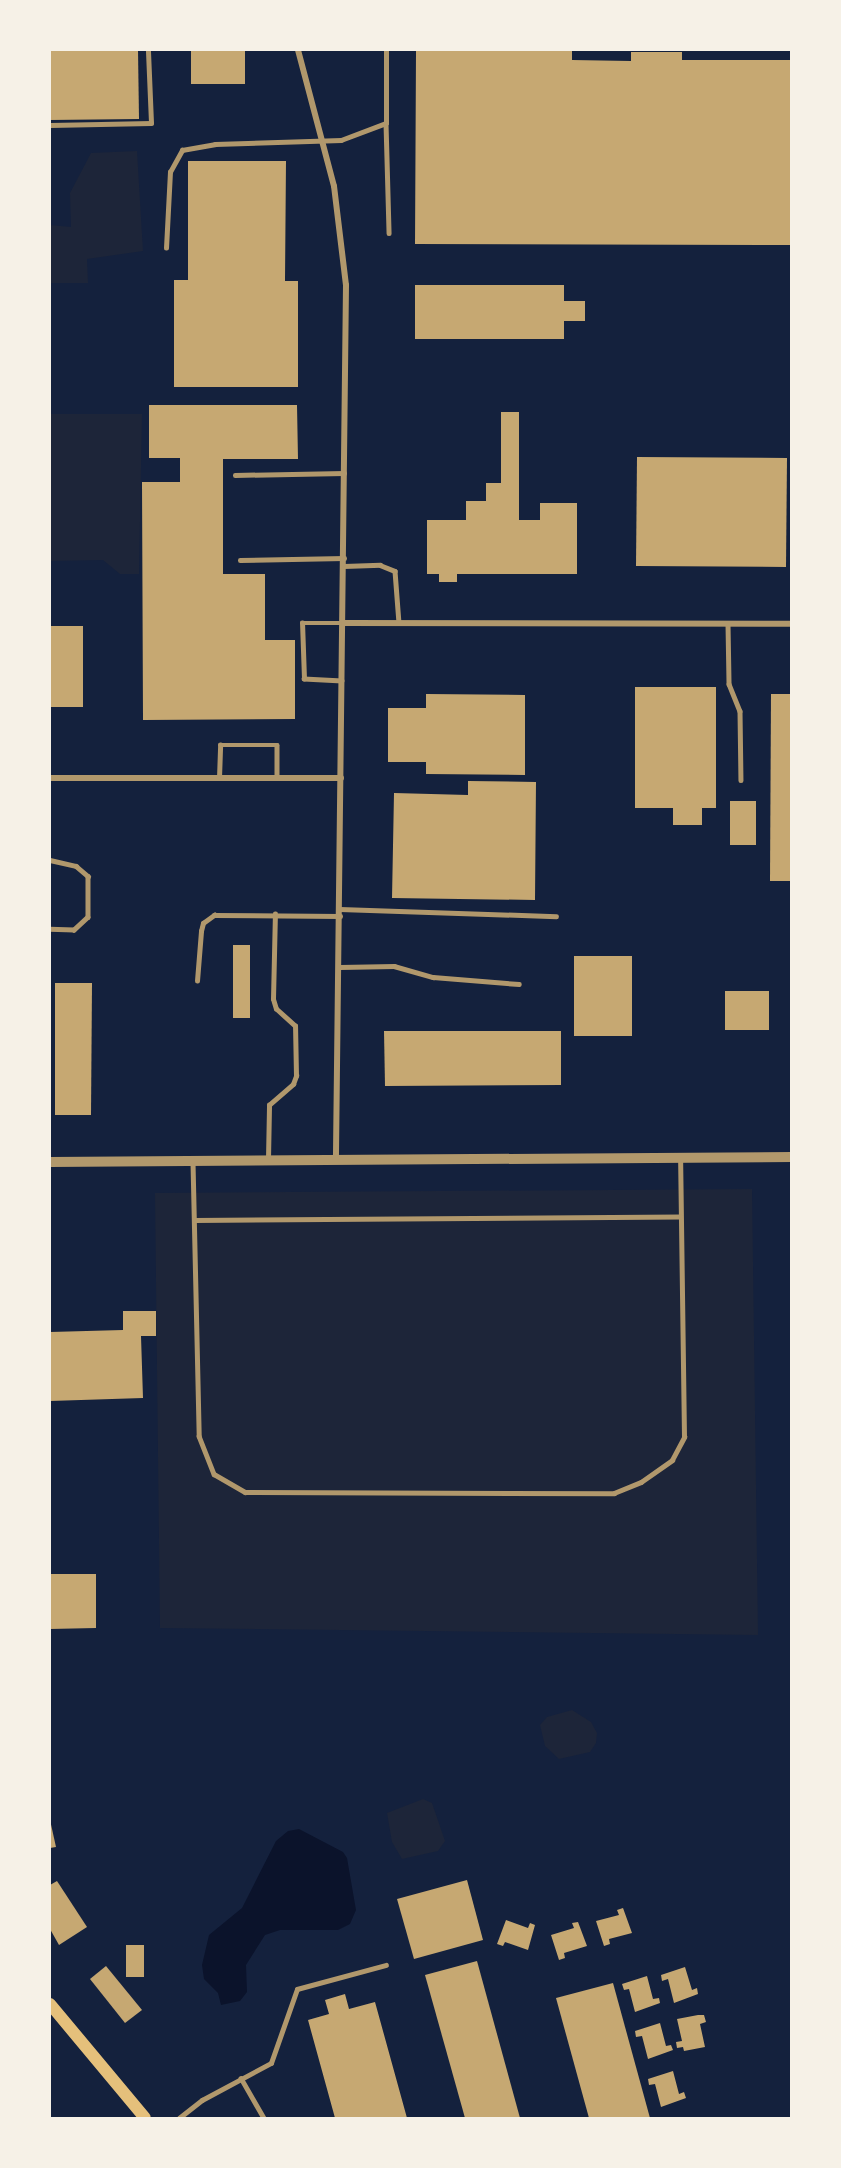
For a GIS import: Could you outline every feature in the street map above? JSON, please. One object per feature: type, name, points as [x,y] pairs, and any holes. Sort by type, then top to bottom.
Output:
[{"type":"main road","points":[[50,2004],[145,2118]]},
{"type":"street","points":[[298,50],[334,186],[346,285],[344,623],[336,1158]]},
{"type":"street","points":[[344,623],[792,624]]},
{"type":"street","points":[[50,778],[341,778]]},
{"type":"street","points":[[50,1162],[336,1158],[792,1157]]},
{"type":"lane","points":[[50,125],[151,123],[148,50]]},
{"type":"lane","points":[[386,50],[389,233]]},
{"type":"lane","points":[[166,248],[170,172],[182,150],[215,144],[341,140],[386,123]]},
{"type":"lane","points":[[235,475],[344,473]]},
{"type":"lane","points":[[240,560],[344,558]]},
{"type":"lane","points":[[344,566],[380,565],[395,571],[399,624]]},
{"type":"lane","points":[[342,681],[304,679],[302,623],[344,623]]},
{"type":"lane","points":[[728,624],[729,684],[740,711],[741,780]]},
{"type":"lane","points":[[219,778],[220,745],[277,745],[277,778]]},
{"type":"lane","points":[[50,860],[76,866],[88,876],[88,917],[74,930],[50,929]]},
{"type":"lane","points":[[197,981],[201,931],[207,918],[227,913],[340,912],[556,916]]},
{"type":"lane","points":[[268,1159],[269,1105],[293,1084],[296,1076],[295,1026],[276,1009],[273,999],[275,914]]},
{"type":"lane","points":[[340,967],[394,966],[433,977],[519,984]]},
{"type":"lane","points":[[193,1160],[199,1436],[214,1474],[245,1492],[614,1493],[641,1482],[672,1460],[684,1437],[680,1157]]},
{"type":"lane","points":[[194,1220],[680,1217]]},
{"type":"lane","points":[[179,2118],[241,2078],[271,2063],[297,1989],[386,1965]]},
{"type":"lane","points":[[241,2078],[264,2118]]},
{"type":"shaded area","points":[[137,151],[143,251],[87,259],[88,283],[50,283],[50,225],[71,227],[70,193],[91,153]]},
{"type":"shaded area","points":[[50,414],[142,414],[139,574],[120,574],[103,560],[50,561]]},
{"type":"shaded area","points":[[752,1189],[758,1635],[160,1628],[155,1193]]},
{"type":"shaded area","points":[[572,1710],[591,1722],[597,1733],[596,1743],[590,1752],[559,1759],[545,1746],[540,1725],[547,1717]]},
{"type":"shaded area","points":[[423,1799],[432,1803],[445,1841],[438,1851],[402,1859],[392,1842],[387,1813]]},
{"type":"shaded area","points":[[299,1829],[343,1852],[347,1858],[356,1910],[350,1924],[338,1930],[280,1930],[265,1935],[246,1965],[247,1992],[240,2001],[221,2005],[218,1993],[204,1979],[202,1965],[209,1935],[242,1908],[276,1841],[288,1831]]},
{"type":"building","points":[[50,50],[138,50],[139,119],[50,120]]},
{"type":"building","points":[[191,50],[245,50],[245,84],[191,84]]},
{"type":"building","points":[[416,50],[572,50],[572,60],[631,61],[631,52],[682,52],[682,60],[792,60],[792,245],[415,244]]},
{"type":"building","points":[[188,161],[286,161],[285,281],[298,281],[298,387],[174,387],[174,280],[188,280]]},
{"type":"building","points":[[415,285],[564,285],[564,301],[585,301],[585,321],[564,321],[564,339],[415,339]]},
{"type":"building","points":[[149,405],[297,405],[298,459],[223,459],[223,574],[265,574],[265,640],[295,640],[295,719],[143,720],[142,482],[180,482],[180,458],[149,458]]},
{"type":"building","points":[[501,412],[519,412],[519,520],[540,520],[540,503],[577,503],[577,574],[457,574],[457,582],[439,582],[439,574],[427,574],[427,520],[466,520],[466,501],[486,501],[486,483],[501,483]]},
{"type":"building","points":[[637,457],[787,458],[786,567],[636,566]]},
{"type":"building","points":[[50,626],[83,626],[83,707],[50,707]]},
{"type":"building","points":[[635,687],[716,687],[716,808],[702,808],[702,825],[673,825],[673,808],[635,808]]},
{"type":"building","points":[[426,694],[525,695],[525,775],[426,774],[426,762],[388,762],[388,708],[426,708]]},
{"type":"building","points":[[771,694],[792,694],[792,881],[770,881]]},
{"type":"building","points":[[468,781],[536,782],[535,900],[392,898],[394,793],[468,795]]},
{"type":"building","points":[[730,801],[756,801],[756,845],[730,845]]},
{"type":"building","points":[[233,945],[250,945],[250,1018],[233,1018]]},
{"type":"building","points":[[574,956],[632,956],[632,1036],[574,1036]]},
{"type":"building","points":[[55,983],[92,983],[91,1115],[55,1115]]},
{"type":"building","points":[[725,991],[769,991],[769,1030],[725,1030]]},
{"type":"building","points":[[384,1031],[561,1031],[561,1085],[385,1086]]},
{"type":"building","points":[[123,1311],[156,1311],[156,1336],[141,1336],[143,1398],[50,1401],[50,1332],[123,1330]]},
{"type":"building","points":[[50,1574],[96,1574],[96,1628],[50,1629]]},
{"type":"building","points":[[50,1820],[56,1847],[50,1848]]},
{"type":"building","points":[[467,1880],[483,1940],[414,1959],[397,1899]]},
{"type":"building","points":[[57,1881],[87,1927],[59,1945],[50,1929],[50,1885]]},
{"type":"building","points":[[623,1908],[632,1933],[609,1939],[610,1944],[604,1946],[596,1921],[619,1915],[617,1910]]},
{"type":"building","points":[[506,1920],[528,1928],[530,1923],[535,1925],[528,1950],[505,1942],[503,1946],[497,1944]]},
{"type":"building","points":[[578,1922],[587,1946],[564,1953],[565,1958],[559,1960],[551,1935],[574,1928],[572,1923]]},
{"type":"building","points":[[126,1945],[144,1945],[144,1977],[126,1977]]},
{"type":"building","points":[[477,1961],[520,2118],[465,2118],[425,1975]]},
{"type":"building","points":[[106,1966],[142,2010],[125,2023],[90,1979]]},
{"type":"building","points":[[685,1967],[692,1990],[697,1988],[698,1994],[674,2003],[668,1979],[662,1981],[661,1975]]},
{"type":"building","points":[[647,1976],[653,1999],[659,1998],[660,2003],[635,2012],[629,1989],[624,1990],[622,1984]]},
{"type":"building","points":[[613,1983],[650,2118],[589,2118],[556,1998]]},
{"type":"building","points":[[345,1994],[349,2009],[375,2002],[407,2118],[335,2118],[308,2020],[329,2014],[325,2000]]},
{"type":"building","points":[[704,2015],[706,2022],[700,2024],[705,2047],[684,2051],[683,2047],[677,2048],[676,2042],[682,2041],[677,2019]]},
{"type":"building","points":[[660,2023],[666,2046],[671,2045],[673,2050],[648,2059],[642,2036],[636,2037],[635,2031]]},
{"type":"building","points":[[673,2071],[679,2094],[684,2092],[686,2098],[661,2107],[655,2084],[649,2085],[648,2079]]}]
